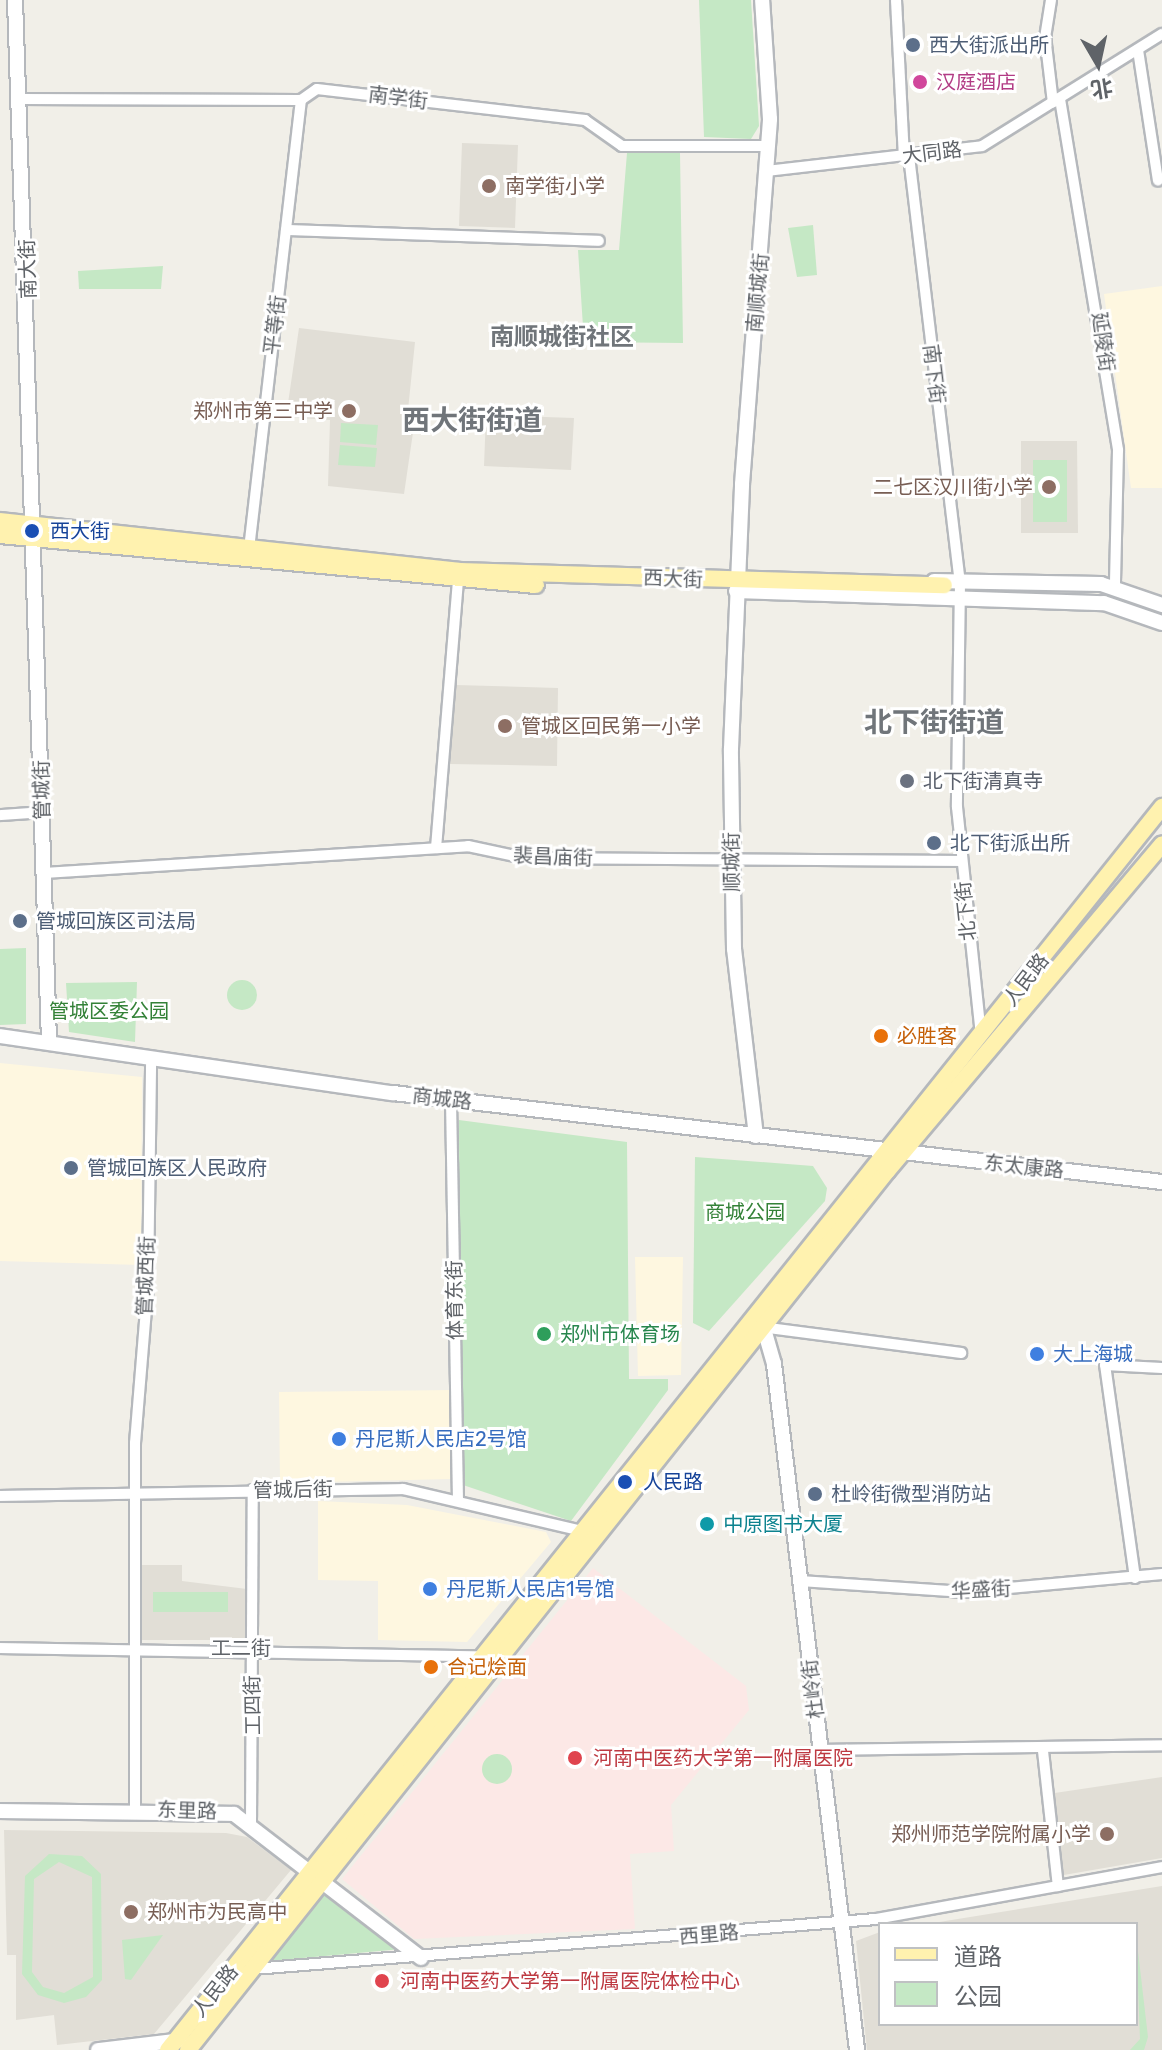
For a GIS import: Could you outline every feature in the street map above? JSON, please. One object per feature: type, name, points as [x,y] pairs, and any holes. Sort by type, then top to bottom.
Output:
[{"type":"main road","points":[[0,521],[37,532]]},
{"type":"main road","points":[[0,535],[37,532]]},
{"type":"main road","name":"西大街","points":[[37,532],[249,549],[459,571],[736,586]]},
{"type":"main road","name":"西大街","points":[[37,532],[458,582],[953,591]]},
{"type":"main road","name":"人民路","points":[[182,2045],[758,1324],[885,1152],[981,1038],[1162,807]]},
{"type":"main road","name":"人民路","points":[[182,2045],[253,1969],[318,1874],[482,1656],[582,1531],[904,1154],[1162,844]]},
{"type":"street","name":"南大街","points":[[15,0],[37,532]]},
{"type":"street","name":"南顺城街","points":[[736,586],[769,146],[771,73],[762,0]]},
{"type":"street","name":"南下街","points":[[896,0],[906,156],[953,591]]},
{"type":"street","name":"延陵街","points":[[1051,0],[1045,36],[1118,450],[1115,587]]},
{"type":"street","name":"大同路","points":[[767,171],[982,146],[1162,34]]},
{"type":"street","points":[[1138,50],[1158,180]]},
{"type":"street","name":"南学街","points":[[20,99],[301,100],[317,89],[585,120],[622,146],[769,146]]},
{"type":"street","name":"平等街","points":[[249,549],[301,100]]},
{"type":"street","points":[[286,230],[599,241]]},
{"type":"street","name":"管城街","points":[[37,532],[49,1041]]},
{"type":"street","points":[[436,848],[458,582]]},
{"type":"street","name":"顺城街","points":[[736,586],[731,861],[745,1077],[756,1136]]},
{"type":"street","name":"西大街","points":[[953,591],[1115,587],[1162,605]]},
{"type":"street","name":"西大街","points":[[953,591],[1104,603],[1162,623]]},
{"type":"street","name":"北下街","points":[[953,591],[961,861],[981,1038]]},
{"type":"street","points":[[0,815],[43,812]]},
{"type":"street","name":"裴昌庙街","points":[[44,873],[436,848],[524,858],[961,861]]},
{"type":"street","name":"商城路","points":[[0,1036],[451,1100],[885,1152]]},
{"type":"street","name":"管城西街","points":[[135,1810],[134,1493],[148,1284],[151,1058]]},
{"type":"street","name":"体育东街","points":[[451,1100],[458,1499]]},
{"type":"street","name":"东太康路","points":[[885,1152],[1162,1182]]},
{"type":"street","points":[[758,1324],[961,1353]]},
{"type":"street","name":"杜岭街","points":[[758,1324],[774,1364],[857,2050]]},
{"type":"street","points":[[1135,1578],[1105,1365],[1162,1368]]},
{"type":"street","name":"管城后街","points":[[0,1496],[374,1488],[458,1499],[582,1531]]},
{"type":"street","name":"工四街","points":[[251,1823],[253,1490]]},
{"type":"street","name":"华盛街","points":[[800,1581],[953,1592],[1162,1574]]},
{"type":"street","name":"工二街","points":[[0,1648],[251,1648],[482,1656]]},
{"type":"street","points":[[821,1750],[1043,1751],[1162,1745]]},
{"type":"street","points":[[1043,1751],[1058,1886]]},
{"type":"street","name":"东里路","points":[[0,1811],[220,1812],[251,1823],[421,1958]]},
{"type":"street","name":"西里路","points":[[253,1969],[842,1923],[1162,1867]]},
{"type":"street","points":[[98,2050],[182,2045]]},
{"type":"shaded area","name":"南学街小学","points":[[462,143],[518,145],[515,228],[459,226]]},
{"type":"shaded area","points":[[1162,286],[1162,488],[1131,488],[1104,294]]},
{"type":"shaded area","name":"郑州市第三中学","points":[[299,328],[415,342],[408,410],[416,412],[404,494],[328,486],[330,420],[286,417]]},
{"type":"shaded area","points":[[486,415],[574,418],[571,470],[484,466]]},
{"type":"shaded area","name":"二七区汉川街小学","points":[[1021,441],[1077,441],[1078,533],[1021,533]]},
{"type":"shaded area","name":"管城区回民第一小学","points":[[456,685],[558,688],[557,766],[450,764]]},
{"type":"shaded area","name":"管城回族区人民政府","points":[[0,1063],[142,1077],[141,1265],[0,1261]]},
{"type":"shaded area","points":[[635,1257],[683,1257],[681,1375],[638,1376]]},
{"type":"shaded area","points":[[452,1390],[452,1479],[280,1483],[279,1392]]},
{"type":"shaded area","points":[[318,1501],[407,1505],[546,1532],[551,1542],[467,1642],[378,1640],[378,1581],[318,1580]]},
{"type":"shaded area","points":[[138,1565],[182,1565],[182,1581],[247,1589],[247,1640],[138,1640]]},
{"type":"shaded area","name":"河南中医药大学第一附属医院","points":[[593,1568],[746,1686],[749,1710],[671,1805],[674,1851],[630,1854],[635,1929],[414,1939],[342,1879]]},
{"type":"shaded area","name":"郑州师范学院附属小学","points":[[1162,1777],[1162,1858],[1058,1876],[1048,1794]]},
{"type":"shaded area","name":"郑州市为民高中","points":[[4,1830],[226,1833],[247,1837],[291,1870],[154,2034],[57,2045],[54,2015],[16,2020],[16,1955],[7,1955]]},
{"type":"shaded area","points":[[1162,1886],[1162,2050],[867,2050],[856,1941],[878,1933],[878,2026],[1138,2026],[1138,1922],[939,1922]]},
{"type":"green space","points":[[699,0],[751,0],[759,126],[751,139],[704,137]]},
{"type":"green space","points":[[627,153],[680,153],[683,343],[584,342],[578,250],[619,250]]},
{"type":"green space","points":[[813,225],[817,275],[797,277],[788,228]]},
{"type":"green space","points":[[163,266],[161,289],[79,289],[78,271]]},
{"type":"green space","points":[[341,423],[378,425],[376,445],[340,442]]},
{"type":"green space","points":[[340,445],[377,448],[375,467],[338,465]]},
{"type":"green space","points":[[1033,460],[1067,460],[1067,522],[1033,522]]},
{"type":"green space","points":[[26,948],[26,1024],[0,1025],[0,949]]},
{"type":"green space","points":[[242,980],[253,984],[257,995],[253,1006],[242,1010],[231,1006],[227,995],[231,984]]},
{"type":"green space","name":"管城区委公园","points":[[137,982],[135,1042],[69,1032],[66,983]]},
{"type":"green space","name":"郑州市体育场","points":[[459,1120],[627,1142],[629,1379],[668,1379],[668,1390],[571,1521],[460,1484]]},
{"type":"green space","name":"商城公园","points":[[695,1157],[813,1166],[827,1188],[825,1201],[709,1331],[693,1323]]},
{"type":"green space","points":[[153,1592],[228,1592],[228,1612],[153,1612]]},
{"type":"green space","points":[[497,1754],[503,1755],[511,1763],[511,1775],[503,1783],[497,1784],[491,1783],[483,1775],[482,1769],[483,1763],[491,1755]]},
{"type":"green space","points":[[49,1854],[82,1856],[101,1874],[102,1980],[86,1997],[64,2003],[38,1995],[22,1974],[25,1876]],"holes":[[[59,1862],[92,1877],[93,1977],[64,1993],[43,1987],[32,1972],[34,1879]]]},
{"type":"green space","points":[[327,1888],[402,1949],[270,1961]]},
{"type":"green space","points":[[163,1935],[131,1980],[125,1979],[122,1940]]},
{"type":"green space","points":[[1138,1951],[1148,2037],[1144,2050],[1130,2050],[1140,2039]]},
{"type":"place","name":"西大街派出所","points":[[913,45]]},
{"type":"place","name":"汉庭酒店","points":[[920,82]]},
{"type":"place","name":"南学街小学","points":[[489,186]]},
{"type":"place","name":"郑州市第三中学","points":[[349,411]]},
{"type":"place","name":"二七区汉川街小学","points":[[1049,487]]},
{"type":"place","name":"西大街","points":[[32,531]]},
{"type":"place","name":"管城区回民第一小学","points":[[505,726]]},
{"type":"place","name":"北下街清真寺","points":[[907,781]]},
{"type":"place","name":"北下街派出所","points":[[934,843]]},
{"type":"place","name":"管城回族区司法局","points":[[20,921]]},
{"type":"place","name":"必胜客","points":[[881,1036]]},
{"type":"place","name":"管城回族区人民政府","points":[[71,1168]]},
{"type":"place","name":"郑州市体育场","points":[[544,1334]]},
{"type":"place","name":"大上海城","points":[[1037,1354]]},
{"type":"place","name":"丹尼斯人民店2号馆","points":[[339,1439]]},
{"type":"place","name":"人民路","points":[[625,1482]]},
{"type":"place","name":"杜岭街微型消防站","points":[[815,1494]]},
{"type":"place","name":"中原图书大厦","points":[[707,1524]]},
{"type":"place","name":"丹尼斯人民店1号馆","points":[[430,1589]]},
{"type":"place","name":"合记烩面","points":[[431,1667]]},
{"type":"place","name":"河南中医药大学第一附属医院","points":[[575,1758]]},
{"type":"place","name":"郑州师范学院附属小学","points":[[1107,1834]]},
{"type":"place","name":"郑州市为民高中","points":[[131,1912]]},
{"type":"place","name":"河南中医药大学第一附属医院体检中心","points":[[382,1981]]},
{"type":"district","name":"南顺城街社区","points":[[562,338]]},
{"type":"district","name":"西大街街道","points":[[472,421]]},
{"type":"district","name":"北下街街道","points":[[934,723]]}]
